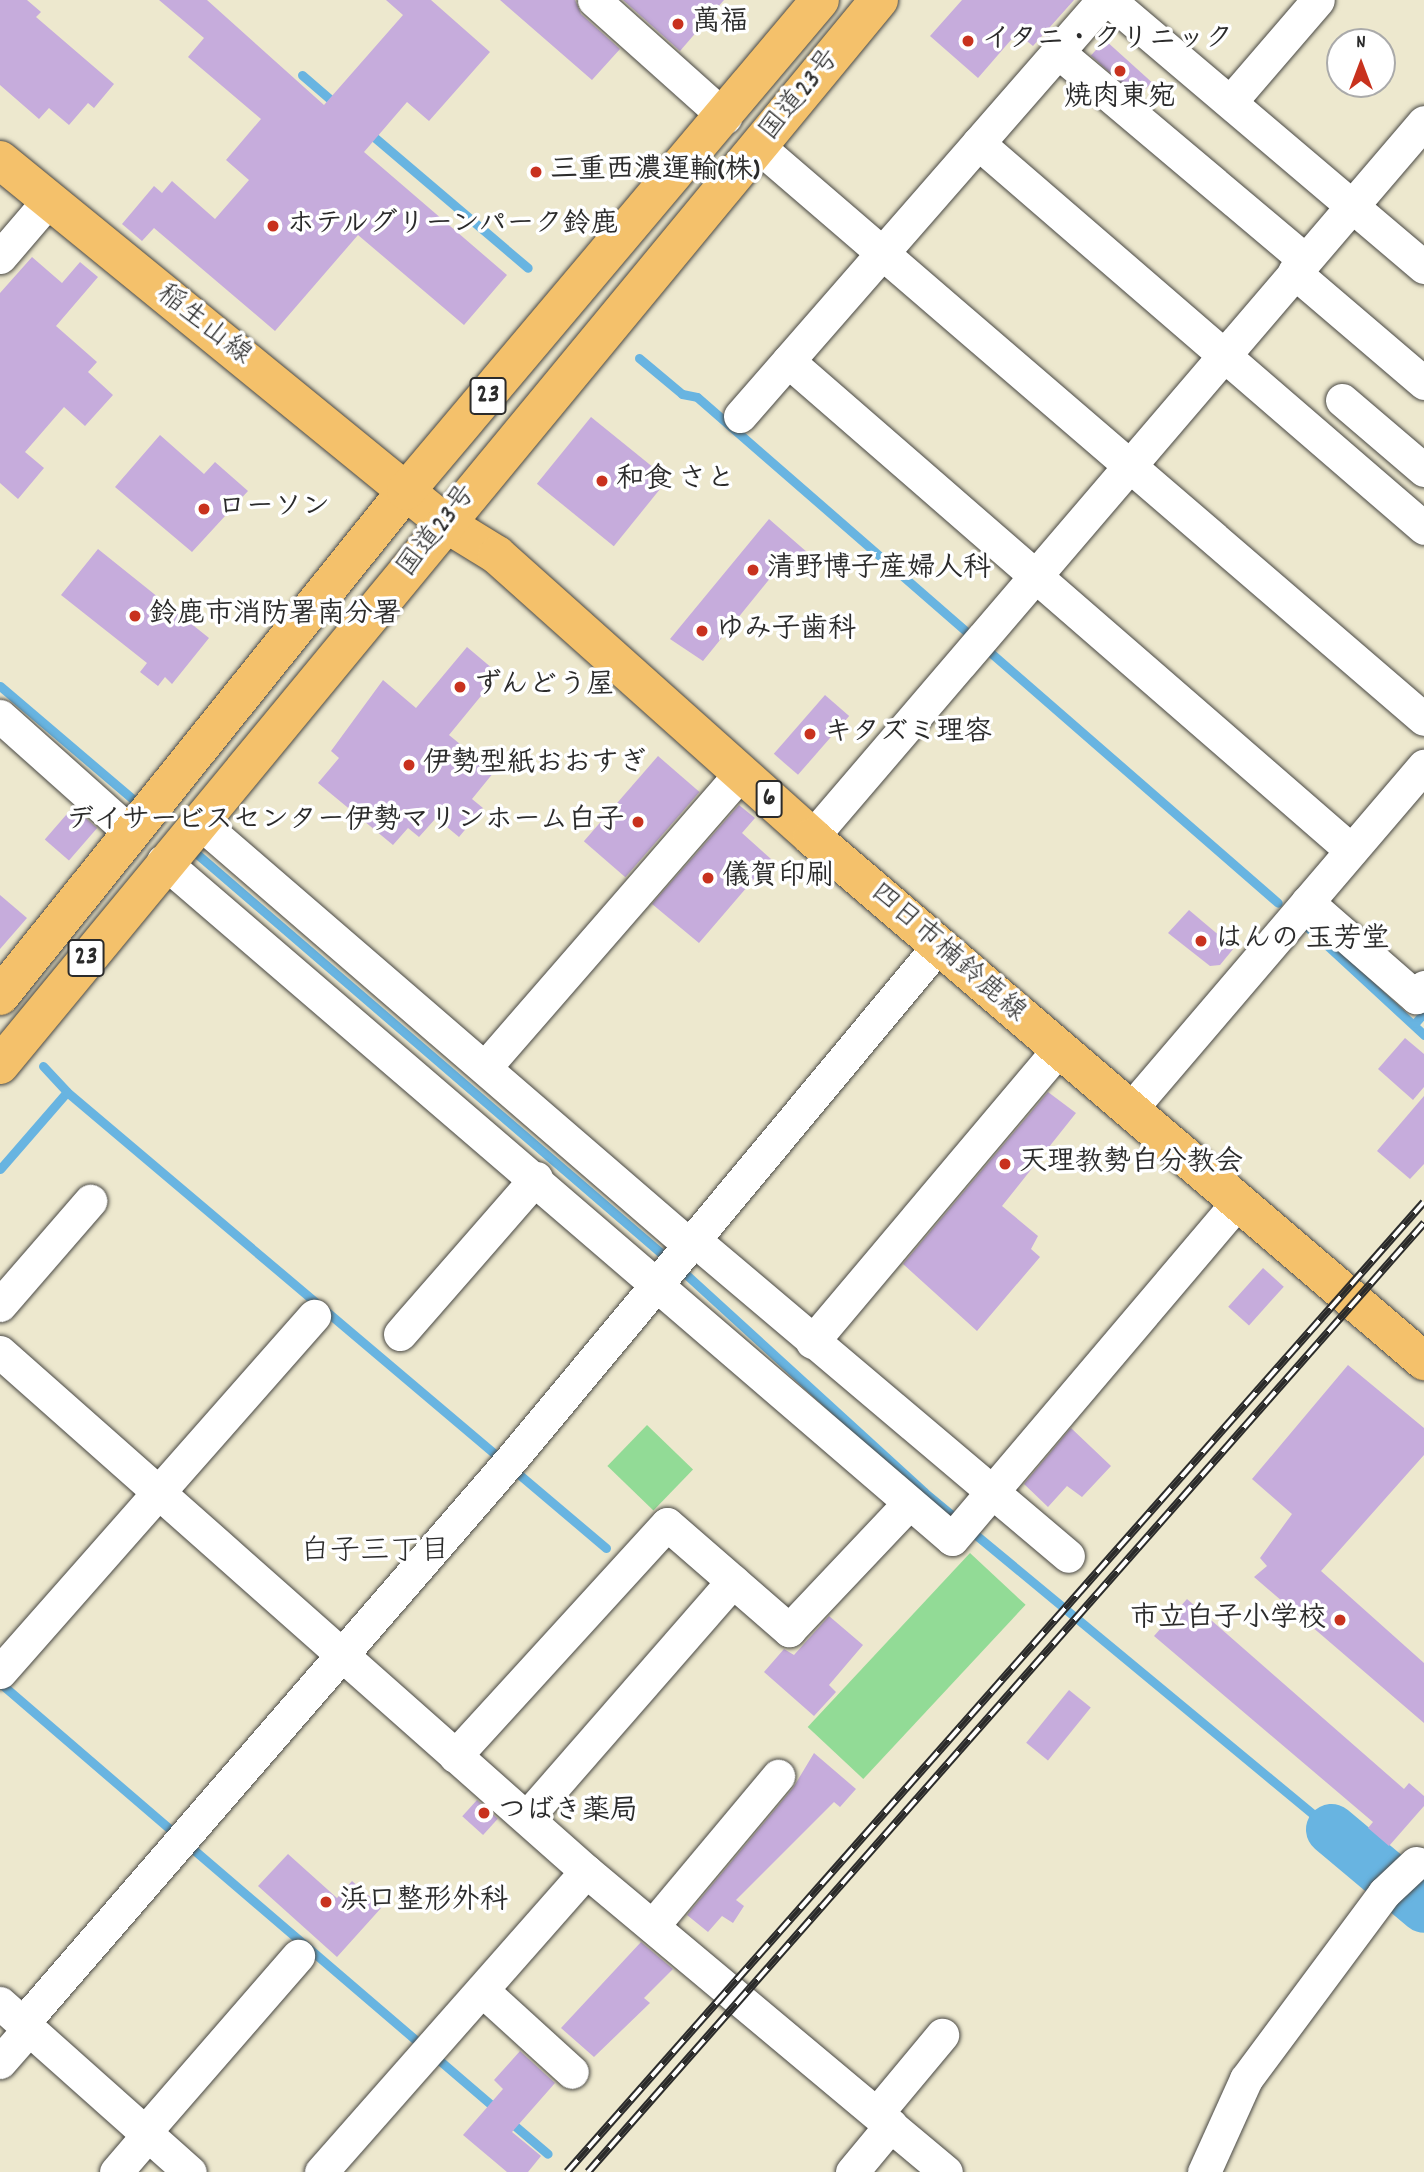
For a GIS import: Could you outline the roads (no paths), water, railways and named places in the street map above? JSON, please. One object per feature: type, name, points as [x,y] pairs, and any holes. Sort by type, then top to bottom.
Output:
[{"type":"main road","name":"国道23号","points":[[0,996],[406,491],[725,117],[820,0]]},
{"type":"main road","name":"国道23号","points":[[0,1065],[168,856],[759,148],[879,0]]},
{"type":"main road","name":"稲生山線","points":[[0,160],[406,491]]},
{"type":"main road","name":"四日市楠鈴鹿線","points":[[406,491],[445,523],[497,555],[812,837],[1424,1362]]},
{"type":"street","points":[[594,0],[725,117]]},
{"type":"street","points":[[740,416],[1103,0]]},
{"type":"street","points":[[1109,0],[1424,267]]},
{"type":"street","points":[[1231,101],[1318,0]]},
{"type":"street","points":[[1058,52],[1299,266],[1424,383]]},
{"type":"street","points":[[812,837],[1424,122]]},
{"type":"street","points":[[978,143],[1424,528]]},
{"type":"street","points":[[759,148],[1127,468],[1424,719]]},
{"type":"street","points":[[0,257],[48,201]]},
{"type":"street","points":[[788,361],[1351,850]]},
{"type":"street","points":[[1342,400],[1424,470]]},
{"type":"street","points":[[0,716],[143,818]]},
{"type":"street","points":[[1129,1111],[1424,766]]},
{"type":"street","points":[[487,1065],[741,773]]},
{"type":"street","points":[[198,821],[487,1065],[687,1243],[699,1244],[988,1498],[1068,1556]]},
{"type":"street","points":[[168,856],[952,1539],[1238,1202]]},
{"type":"street","points":[[1299,911],[1416,997],[1424,988]]},
{"type":"street","points":[[0,2062],[17,2019],[181,1840],[345,1653],[938,946]]},
{"type":"street","points":[[812,1342],[1058,1050]]},
{"type":"street","points":[[400,1334],[536,1178]]},
{"type":"street","points":[[0,1305],[90,1201]]},
{"type":"street","points":[[0,1672],[158,1489],[314,1316]]},
{"type":"street","points":[[0,1352],[345,1653],[455,1756],[586,1871],[655,1923],[946,2172]]},
{"type":"street","points":[[455,1756],[667,1524],[789,1630],[909,1503]]},
{"type":"street","points":[[527,1817],[733,1581]]},
{"type":"street","points":[[655,1923],[778,1776]]},
{"type":"street","points":[[1203,2172],[1246,2079],[1384,1893],[1416,1863]]},
{"type":"street","points":[[321,2172],[586,1871]]},
{"type":"street","points":[[116,2172],[298,1956]]},
{"type":"street","points":[[483,1991],[572,2072]]},
{"type":"street","points":[[17,2019],[190,2172]]},
{"type":"street","points":[[852,2172],[884,2119],[942,2035]]},
{"type":"waterway","points":[[302,75],[338,106]]},
{"type":"waterway","points":[[367,131],[528,268]]},
{"type":"waterway","points":[[639,358],[682,394],[697,397],[1278,903]]},
{"type":"waterway","points":[[0,686],[142,807]]},
{"type":"waterway","points":[[190,848],[668,1259]]},
{"type":"waterway","points":[[1306,926],[1424,1035]]},
{"type":"waterway","points":[[1415,1023],[1424,1013]]},
{"type":"waterway","points":[[43,1066],[67,1092]]},
{"type":"waterway","points":[[0,1169],[67,1092],[606,1548]]},
{"type":"waterway","points":[[679,1268],[924,1492],[1331,1829]]},
{"type":"waterway","points":[[0,1683],[177,1835]]},
{"type":"waterway","points":[[1331,1829],[1424,1907]]},
{"type":"waterway","points":[[187,1844],[498,2111]]},
{"type":"waterway","points":[[1419,1903],[1424,1897]]},
{"type":"waterway","points":[[508,2120],[548,2154]]},
{"type":"railway","points":[[567,2172],[1424,1202]]},
{"type":"railway","points":[[588,2172],[1424,1223]]},
{"type":"place","name":"萬福","points":[[678,24]]},
{"type":"place","name":"イタニ・クリニック","points":[[968,41]]},
{"type":"place","name":"焼肉東宛","points":[[1120,71]]},
{"type":"place","name":"三重西濃運輸(株)","points":[[536,172]]},
{"type":"place","name":"ホテルグリーンパーク鈴鹿","points":[[273,226]]},
{"type":"place","name":"和食 さと","points":[[602,481]]},
{"type":"place","name":"ローソン","points":[[204,509]]},
{"type":"place","name":"清野博子産婦人科","points":[[753,570]]},
{"type":"place","name":"鈴鹿市消防署南分署","points":[[135,616]]},
{"type":"place","name":"ゆみ子歯科","points":[[702,631]]},
{"type":"place","name":"ずんどう屋","points":[[460,687]]},
{"type":"place","name":"キタズミ理容","points":[[810,734]]},
{"type":"place","name":"伊勢型紙おおすぎ","points":[[409,765]]},
{"type":"place","name":"デイサービスセンター伊勢マリンホーム白子","points":[[638,822]]},
{"type":"place","name":"儀賀印刷","points":[[708,878]]},
{"type":"place","name":"はんの 玉芳堂","points":[[1201,941]]},
{"type":"place","name":"天理教勢白分教会","points":[[1005,1164]]},
{"type":"place","name":"市立白子小学校","points":[[1340,1620]]},
{"type":"place","name":"つばき薬局","points":[[484,1813]]},
{"type":"place","name":"浜口整形外科","points":[[326,1902]]},
{"type":"district","name":"白子三丁目","points":[[375,1554]]}]
